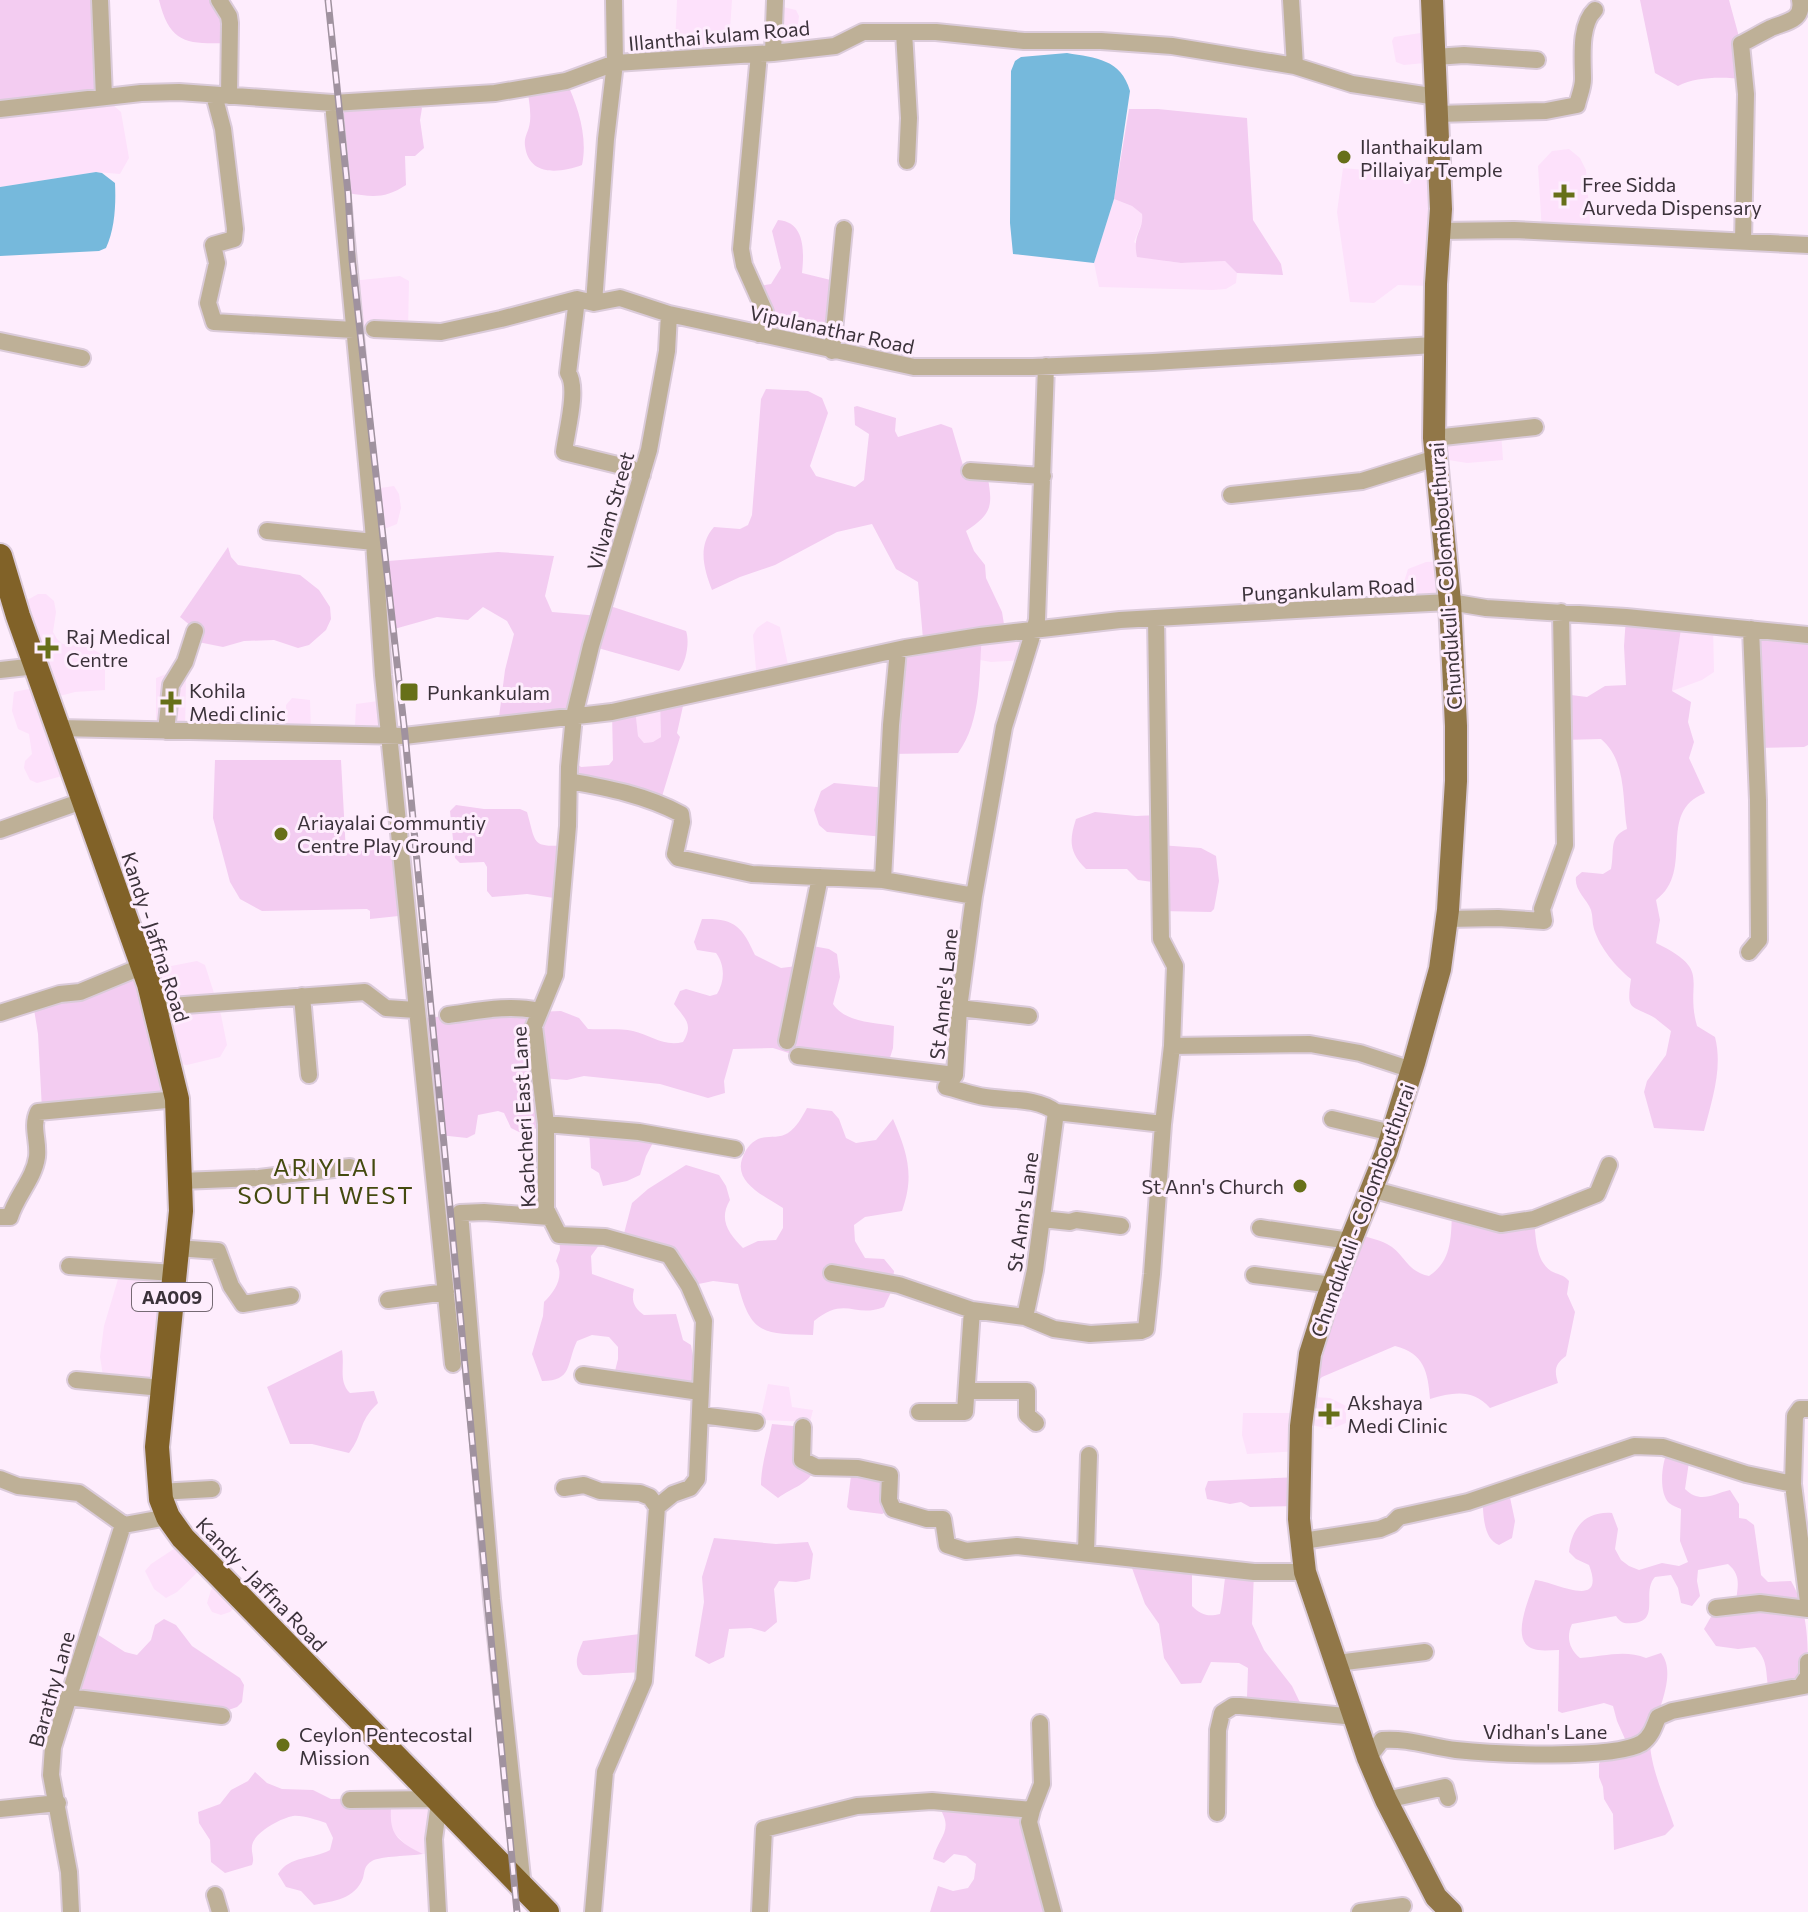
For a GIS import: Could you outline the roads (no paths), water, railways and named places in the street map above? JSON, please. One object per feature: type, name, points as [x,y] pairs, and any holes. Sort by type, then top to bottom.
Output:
[{"type":"highway","name":"Kandy - Jaffna Road","points":[[0,556],[157,1007],[177,1099],[181,1211],[157,1447],[159,1492],[168,1517],[183,1538],[547,1912]]},
{"type":"main road","name":"Chundukuli - Colombouthurai","points":[[1432,0],[1440,231],[1434,345],[1435,448],[1450,602],[1456,781],[1447,919],[1440,969],[1412,1070],[1392,1133],[1333,1285],[1310,1354],[1301,1426],[1299,1519],[1305,1572],[1368,1758],[1436,1897],[1451,1912]]},
{"type":"street","points":[[100,0],[104,97]]},
{"type":"street","points":[[219,0],[229,16],[222,96],[235,229],[234,239],[213,245],[217,263],[208,303],[214,322],[354,330]]},
{"type":"street","points":[[594,303],[615,63],[614,0]]},
{"type":"street","points":[[759,334],[765,312],[744,265],[741,249],[775,0]]},
{"type":"street","points":[[1291,0],[1295,66]]},
{"type":"street","points":[[1743,242],[1746,94],[1741,44],[1773,27],[1788,24],[1803,5]]},
{"type":"street","name":"Illanthai kulam Road","points":[[0,109],[141,93],[333,103],[517,90],[566,81],[615,63],[766,54],[835,46],[863,32],[936,32],[1024,41],[1101,41],[1172,46],[1295,66],[1437,105],[1546,111],[1577,105],[1583,83],[1582,58],[1588,16],[1595,10]]},
{"type":"street","points":[[904,32],[909,118],[907,161]]},
{"type":"street","points":[[1435,57],[1464,55],[1537,60]]},
{"type":"street","points":[[333,103],[374,542],[383,675],[453,1364]]},
{"type":"street","points":[[832,351],[844,229]]},
{"type":"street","points":[[1440,231],[1514,230],[1808,245]]},
{"type":"street","name":"Vipulanathar Road","points":[[374,329],[441,332],[577,299],[594,303],[620,298],[669,314],[914,367],[1046,366],[1434,345]]},
{"type":"street","points":[[577,299],[568,373],[573,391],[564,452],[630,468],[642,475]]},
{"type":"street","name":"Vilvam Street","points":[[574,716],[591,646],[649,450],[667,351],[669,314]]},
{"type":"street","points":[[0,341],[82,358]]},
{"type":"street","name":"St Anne's Lane","points":[[1046,366],[1036,629],[1004,727],[974,896],[959,1008],[955,1075],[946,1087],[983,1097],[1032,1102],[1056,1112],[1163,1124]]},
{"type":"street","points":[[1231,495],[1362,481],[1435,448],[1535,427]]},
{"type":"street","points":[[970,471],[1043,476]]},
{"type":"street","points":[[267,531],[374,542]]},
{"type":"street","name":"Pungankulam Road","points":[[574,716],[612,712],[898,650],[1036,629],[1156,618],[1450,602],[1486,608],[1808,635]]},
{"type":"street","points":[[1447,919],[1544,921],[1542,909],[1565,845],[1561,612]]},
{"type":"street","points":[[832,1273],[899,1285],[972,1310],[1025,1317],[1054,1329],[1090,1334],[1146,1329],[1172,1046],[1175,966],[1161,939],[1156,618]]},
{"type":"street","points":[[1749,952],[1759,940],[1758,800],[1751,629]]},
{"type":"street","points":[[166,731],[171,685],[185,662],[195,631]]},
{"type":"street","points":[[883,880],[898,650]]},
{"type":"street","points":[[0,670],[36,666]]},
{"type":"street","points":[[59,728],[391,736],[574,716]]},
{"type":"street","name":"Kachcheri East Lane","points":[[574,716],[555,975],[534,1026],[546,1124],[546,1209],[559,1235],[605,1237],[669,1255],[689,1286],[704,1321],[697,1479],[690,1488],[673,1494],[657,1507]]},
{"type":"street","points":[[569,781],[630,793],[681,814],[675,854],[678,858],[752,874],[883,880],[974,896]]},
{"type":"street","points":[[0,830],[85,800]]},
{"type":"street","points":[[787,1041],[820,877]]},
{"type":"street","points":[[0,1013],[60,994],[80,992],[143,966]]},
{"type":"street","points":[[157,1007],[365,992],[386,1008],[416,1010]]},
{"type":"street","points":[[302,996],[309,1075]]},
{"type":"street","points":[[448,1015],[526,1008],[539,1011]]},
{"type":"street","points":[[959,1008],[1029,1016]]},
{"type":"street","points":[[1172,1046],[1310,1044],[1360,1053],[1412,1070]]},
{"type":"street","points":[[798,1056],[955,1075]]},
{"type":"street","points":[[0,1217],[10,1217],[32,1173],[37,1155],[33,1122],[38,1112],[177,1099]]},
{"type":"street","name":"St Ann's Lane","points":[[1025,1317],[1056,1112]]},
{"type":"street","points":[[1332,1119],[1392,1133]]},
{"type":"street","points":[[546,1124],[639,1132],[735,1149]]},
{"type":"street","points":[[1371,1189],[1501,1224],[1534,1219],[1597,1194],[1609,1165]]},
{"type":"street","points":[[181,1181],[259,1178],[350,1167]]},
{"type":"street","points":[[523,1889],[492,1599],[460,1213],[549,1217]]},
{"type":"street","points":[[1042,1219],[1121,1226]]},
{"type":"street","points":[[1260,1228],[1350,1241]]},
{"type":"street","points":[[177,1248],[218,1251],[231,1286],[243,1304],[291,1296]]},
{"type":"street","points":[[69,1266],[174,1273]]},
{"type":"street","points":[[1254,1275],[1333,1285]]},
{"type":"street","points":[[388,1300],[446,1292]]},
{"type":"street","points":[[919,1412],[965,1412],[972,1310]]},
{"type":"street","points":[[583,1375],[700,1392]]},
{"type":"street","points":[[76,1380],[162,1388]]},
{"type":"street","points":[[967,1391],[1027,1391],[1027,1415],[1036,1423]]},
{"type":"street","points":[[1808,1409],[1800,1409],[1795,1416],[1793,1484],[1808,1602]]},
{"type":"street","points":[[701,1415],[756,1422]]},
{"type":"street","points":[[803,1427],[802,1460],[816,1467],[858,1468],[890,1475],[889,1500],[893,1509],[927,1519],[943,1519],[947,1545],[966,1551],[1017,1546],[1254,1572],[1305,1572]]},
{"type":"street","points":[[1303,1541],[1380,1529],[1399,1517],[1468,1502],[1634,1446],[1663,1447],[1746,1474],[1793,1484]]},
{"type":"street","points":[[1086,1552],[1089,1455]]},
{"type":"street","points":[[0,1479],[18,1486],[79,1493],[124,1525],[168,1517]]},
{"type":"street","points":[[564,1488],[584,1485],[600,1491],[640,1493],[650,1497],[657,1507],[644,1681],[605,1772],[593,1912]]},
{"type":"street","points":[[159,1492],[212,1489]]},
{"type":"street","name":"Barathy Lane","points":[[71,1912],[69,1872],[51,1775],[53,1747],[124,1525]]},
{"type":"street","points":[[1716,1608],[1760,1603],[1808,1609]]},
{"type":"street","points":[[1337,1663],[1425,1652]]},
{"type":"street","points":[[1805,1686],[1808,1662]]},
{"type":"street","name":"Vidhan's Lane","points":[[1368,1758],[1382,1740],[1397,1739],[1455,1750],[1524,1754],[1624,1750],[1643,1742],[1651,1734],[1658,1717],[1672,1711],[1805,1686]]},
{"type":"street","points":[[68,1697],[222,1716]]},
{"type":"street","points":[[1217,1813],[1218,1730],[1222,1713],[1233,1706],[1240,1706],[1356,1717]]},
{"type":"street","points":[[1040,1723],[1042,1784],[1029,1822],[1053,1912]]},
{"type":"street","points":[[1386,1800],[1445,1787],[1448,1798]]},
{"type":"street","points":[[350,1800],[438,1801],[434,1839],[438,1912]]},
{"type":"street","points":[[760,1912],[764,1829],[868,1805],[932,1801],[1032,1810]]},
{"type":"street","points":[[0,1809],[58,1803]]},
{"type":"street","points":[[215,1895],[220,1912]]},
{"type":"street","points":[[1360,1912],[1403,1906]]},
{"type":"water","points":[[1067,53],[1114,66],[1126,80],[1130,91],[1114,199],[1094,263],[1013,254],[1010,223],[1011,71],[1015,61],[1021,57]]},
{"type":"water","points":[[96,172],[115,183],[114,216],[106,248],[99,251],[0,256],[0,187]]},
{"type":"railway","points":[[328,0],[352,259],[405,735],[517,1912]]},
{"type":"place","name":"Ilanthaikulam Pillaiyar Temple","points":[[1344,157]]},
{"type":"place","name":"Free Sidda Aurveda Dispensary","points":[[1564,195]]},
{"type":"place","name":"Raj Medical Centre","points":[[48,648]]},
{"type":"place","name":"Punkankulam","points":[[409,692]]},
{"type":"place","name":"Kohila Medi clinic","points":[[171,702]]},
{"type":"place","name":"Ariayalai Communtiy Centre Play Ground","points":[[281,834]]},
{"type":"place","name":"St Ann's Church","points":[[1300,1186]]},
{"type":"place","name":"Akshaya Medi Clinic","points":[[1329,1414]]},
{"type":"place","name":"Ceylon Pentecostal Mission","points":[[283,1745]]},
{"type":"district","name":"ARIYLAI SOUTH WEST","points":[[326,1180]]}]
